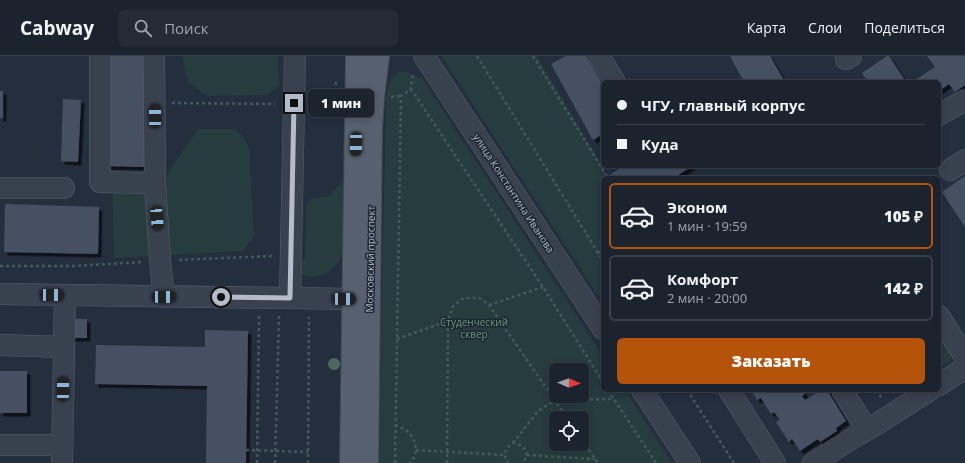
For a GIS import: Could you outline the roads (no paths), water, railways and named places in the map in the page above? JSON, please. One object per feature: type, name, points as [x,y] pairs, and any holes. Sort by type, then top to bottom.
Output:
[{"type":"main road","name":"Московский проспект","points":[[351,463],[357,56]]},
{"type":"main road","name":"Московский проспект","points":[[367,463],[371,129],[378,56]]},
{"type":"street","points":[[100,56],[100,182],[154,183]]},
{"type":"street","points":[[154,56],[154,183],[164,297]]},
{"type":"street","points":[[284,305],[295,56]]},
{"type":"street","name":"улица Константина Иванова","points":[[424,56],[601,326]]},
{"type":"street","points":[[599,56],[614,80]]},
{"type":"street","points":[[941,114],[965,100]]},
{"type":"street","points":[[0,188],[64,188]]},
{"type":"street","points":[[0,294],[164,297],[284,305],[353,299]]},
{"type":"street","points":[[0,445],[62,454],[65,295]]},
{"type":"street","points":[[941,319],[965,357]]},
{"type":"street","points":[[0,346],[64,347]]},
{"type":"street","points":[[941,383],[963,369],[965,366]]},
{"type":"street","points":[[643,392],[690,463]]},
{"type":"street","points":[[730,392],[775,463]]},
{"type":"street","points":[[843,392],[867,430]]},
{"type":"street","points":[[813,463],[927,392]]},
{"type":"park label","name":"Студенческий сквер","points":[[474,328]]}]
